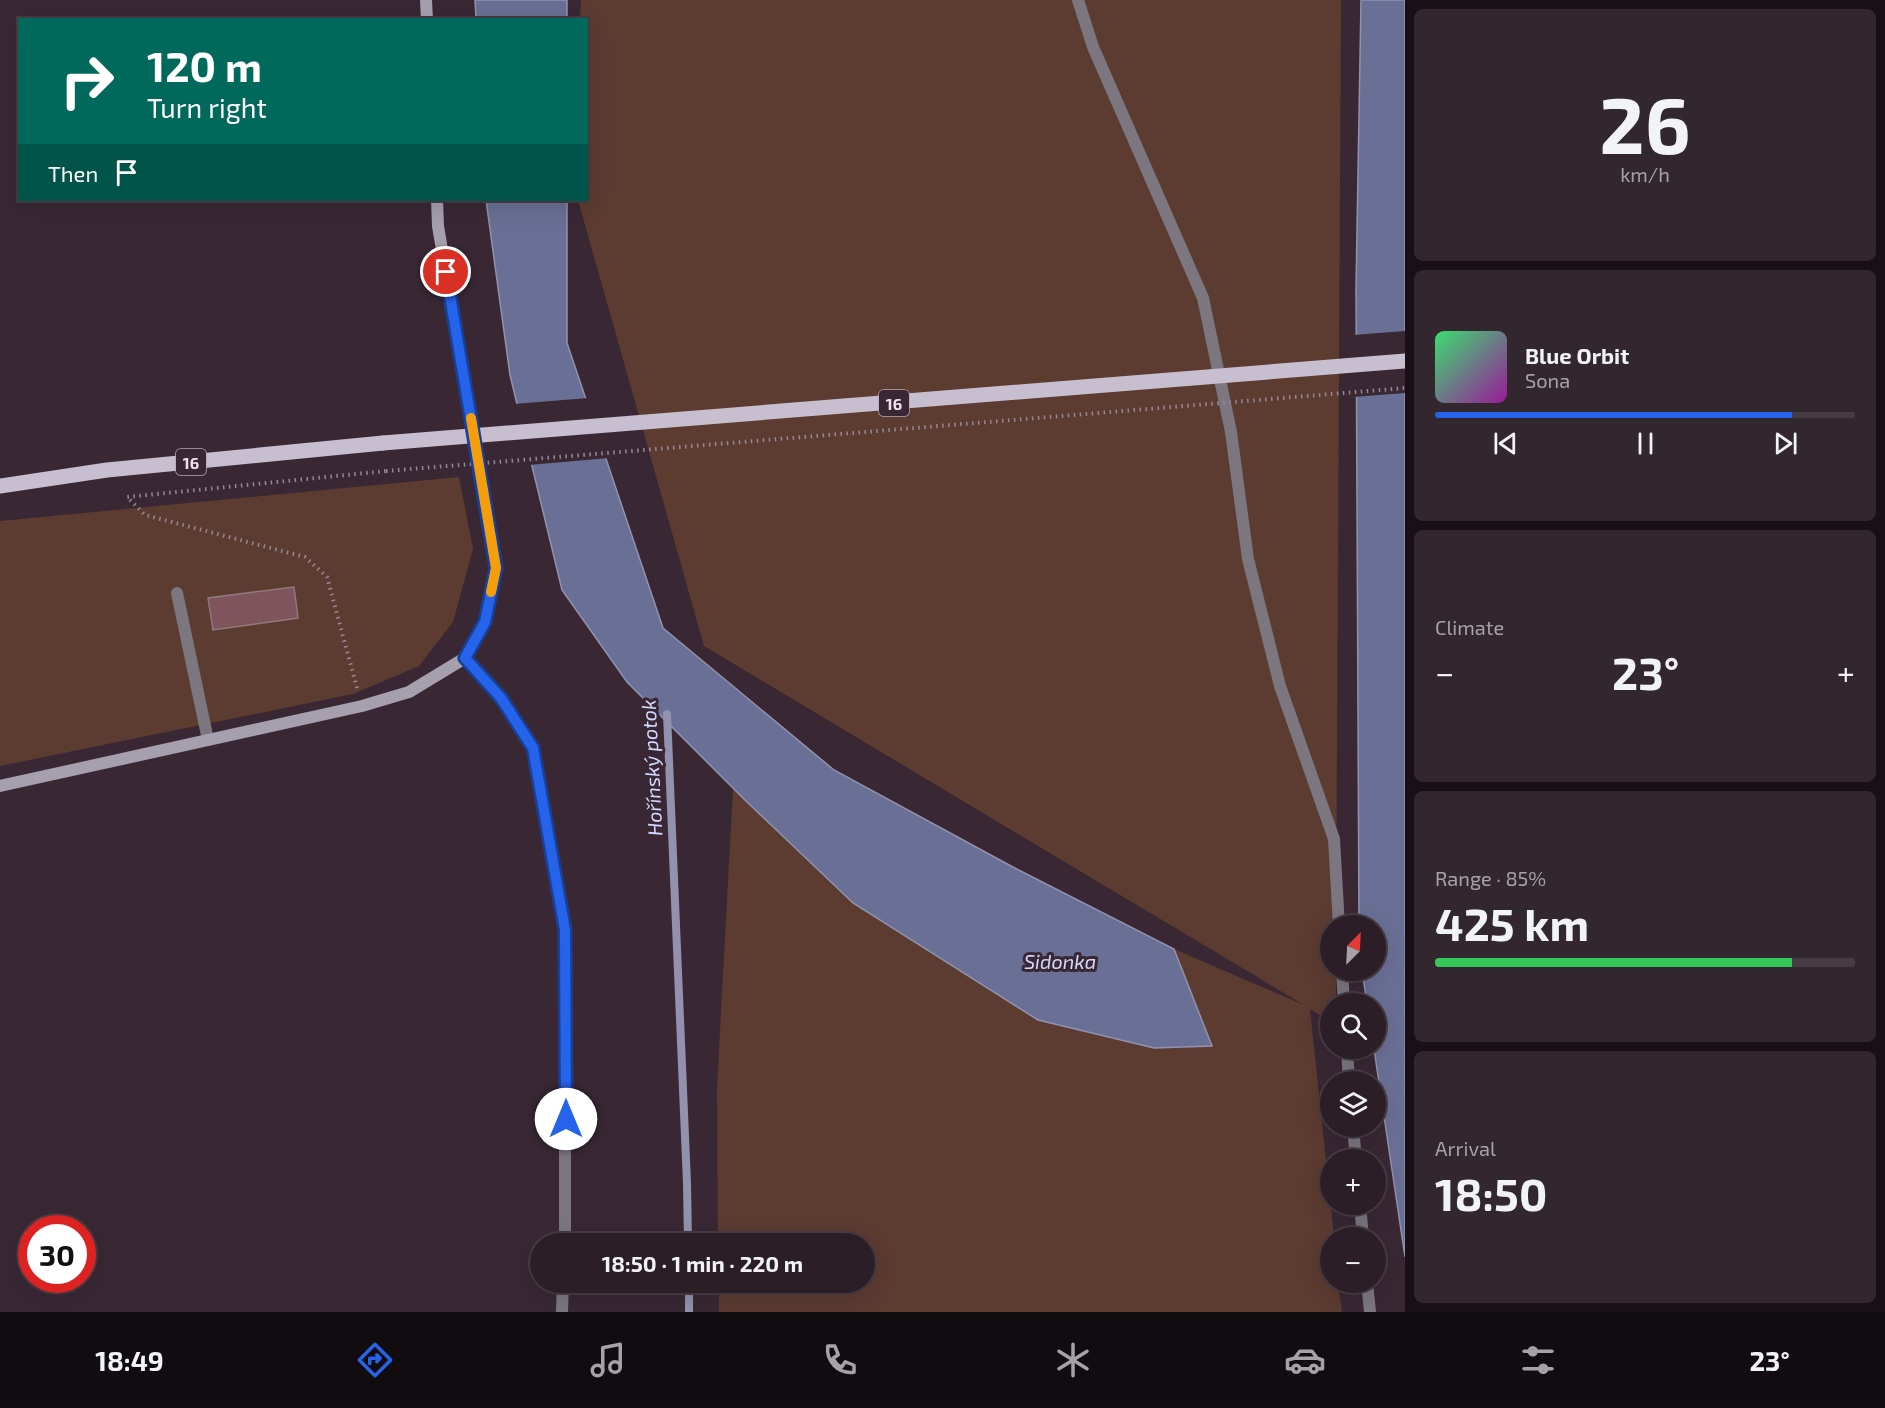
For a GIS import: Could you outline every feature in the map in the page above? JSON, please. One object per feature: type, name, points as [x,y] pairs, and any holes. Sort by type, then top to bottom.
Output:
[{"type":"main road","name":"16","points":[[0,486],[107,470],[383,443],[1405,362]]},
{"type":"street","points":[[426,0],[427,18]]},
{"type":"street","points":[[1078,0],[1093,47],[1203,298],[1231,432],[1248,559],[1280,686],[1334,839],[1339,915]]},
{"type":"street","points":[[0,786],[362,706],[409,692],[465,658],[485,622],[496,568],[438,226],[436,201]]},
{"type":"street","points":[[177,594],[208,740]]},
{"type":"street","points":[[465,658],[501,698],[533,748],[565,930],[565,1233]]},
{"type":"street","points":[[562,1312],[563,1293]]},
{"type":"street","points":[[1368,1293],[1370,1312]]},
{"type":"path","points":[[362,706],[327,577],[305,557],[145,516],[126,497],[386,471],[1405,388]]},
{"type":"shaded area","points":[[581,0],[1341,0],[1336,915],[1320,915],[1320,981],[1336,981],[1336,993],[1320,993],[1320,1015],[1310,1009],[1320,1104],[1320,1137],[1323,1137],[1325,1149],[1320,1149],[1320,1215],[1332,1215],[1333,1227],[1320,1227],[1320,1293],[1339,1293],[1342,1312],[719,1312],[719,1293],[875,1293],[875,1233],[718,1233],[717,1088],[733,788],[853,903],[1211,1046],[1174,949],[1304,1005],[704,646],[578,201],[588,201],[588,18],[580,18]]},
{"type":"shaded area","points":[[459,477],[473,549],[453,622],[419,666],[353,694],[0,766],[0,521]]},
{"type":"water","points":[[475,0],[567,0],[567,18],[476,18]]},
{"type":"water","points":[[1361,0],[1405,0],[1405,1257],[1386,1130],[1386,1071],[1377,1071],[1375,1059],[1386,1059],[1386,993],[1365,993],[1364,981],[1386,981],[1386,915],[1359,915],[1356,289]]},
{"type":"water","name":"Sidonka","points":[[486,201],[567,201],[567,343],[663,628],[834,770],[1011,866],[1174,949],[1212,1046],[1154,1048],[1038,1020],[853,903],[747,802],[627,682],[562,590],[510,375]]},
{"type":"pier","points":[[1405,331],[1405,393],[1353,397],[1353,335]]},
{"type":"pier","points":[[588,398],[609,458],[529,465],[514,404]]},
{"type":"building","points":[[294,587],[298,618],[213,630],[208,598]]},
{"type":"waterway","name":"Hořínský potok","points":[[667,714],[688,1233]]},
{"type":"waterway","name":"Hořínský potok","points":[[689,1293],[689,1312]]},
{"type":"slow traffic","points":[[471,418],[496,568],[491,592]]},
{"type":"route","points":[[446,272],[496,568],[485,622],[465,658],[501,698],[533,748],[565,930],[566,1119]]}]
